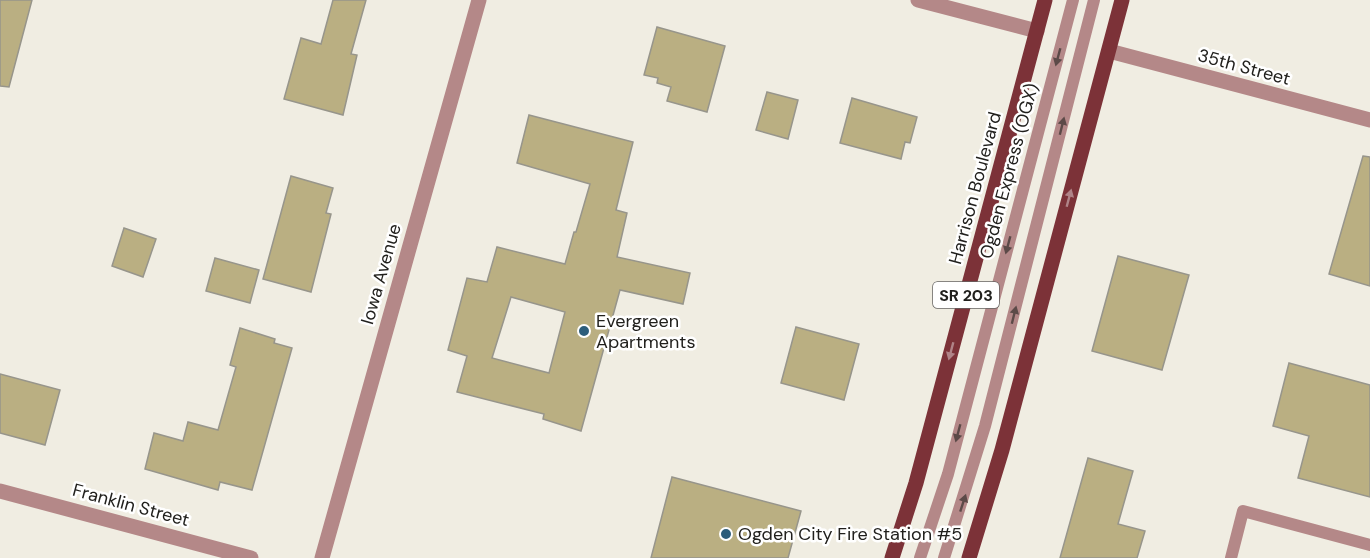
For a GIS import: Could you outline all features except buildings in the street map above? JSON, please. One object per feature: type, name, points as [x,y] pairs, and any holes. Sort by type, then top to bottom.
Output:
[{"type":"main road","name":"Harrison Boulevard","points":[[892,558],[916,483],[1046,0]]},
{"type":"main road","points":[[969,558],[1002,450],[1122,0]]},
{"type":"street","name":"Iowa Avenue","points":[[322,558],[479,0]]},
{"type":"street","points":[[918,0],[1037,31]]},
{"type":"street","name":"35th Street","points":[[1109,51],[1370,120]]},
{"type":"street","name":"Franklin Street","points":[[0,490],[251,558]]},
{"type":"lane","name":"Ogden Express (OGX)","points":[[920,558],[948,474],[1074,0]]},
{"type":"lane","points":[[944,558],[980,446],[1094,0]]},
{"type":"lane","points":[[1231,558],[1243,511],[1370,545]]},
{"type":"place","name":"Evergreen Apartments","points":[[584,331]]},
{"type":"place","name":"Ogden City Fire Station #5","points":[[726,534]]}]
